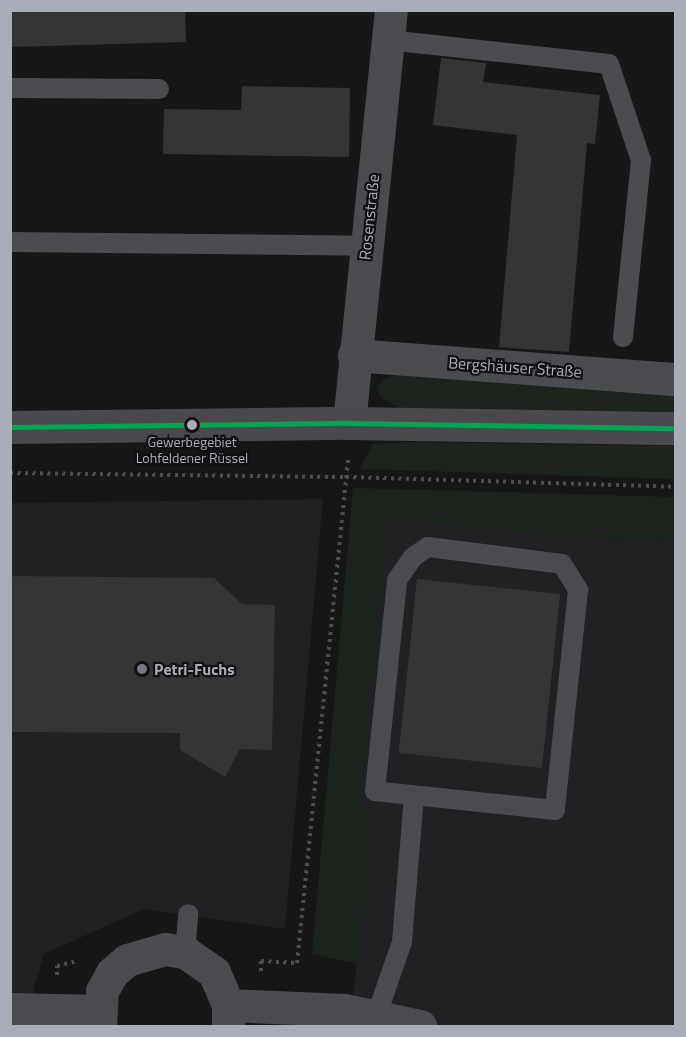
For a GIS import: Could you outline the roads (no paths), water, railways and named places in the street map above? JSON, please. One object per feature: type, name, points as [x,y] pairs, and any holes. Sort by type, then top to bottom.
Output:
[{"type":"main road","points":[[10,427],[349,423],[675,428]]},
{"type":"street","name":"Rosenstraße","points":[[349,423],[354,355],[390,25]]},
{"type":"street","name":"Bergshäuser Straße","points":[[354,355],[675,379]]},
{"type":"street","points":[[10,1009],[99,1018],[112,973],[127,960],[165,949],[184,952],[214,972],[228,1016],[262,1004],[377,1014],[420,1026]]},
{"type":"lane","points":[[390,25],[609,64],[641,160],[623,337]]},
{"type":"lane","points":[[10,88],[159,88]]},
{"type":"lane","points":[[10,242],[366,246]]},
{"type":"lane","points":[[428,547],[562,564],[578,590],[555,810],[414,795],[375,791],[397,580],[413,557],[428,547]]},
{"type":"lane","points":[[377,1014],[402,942],[414,795]]},
{"type":"lane","points":[[184,952],[188,914]]},
{"type":"place","name":"Gewerbegebiet Lohfeldener Rüssel","points":[[192,425]]},
{"type":"place","name":"Petri-Fuchs","points":[[142,669]]}]
